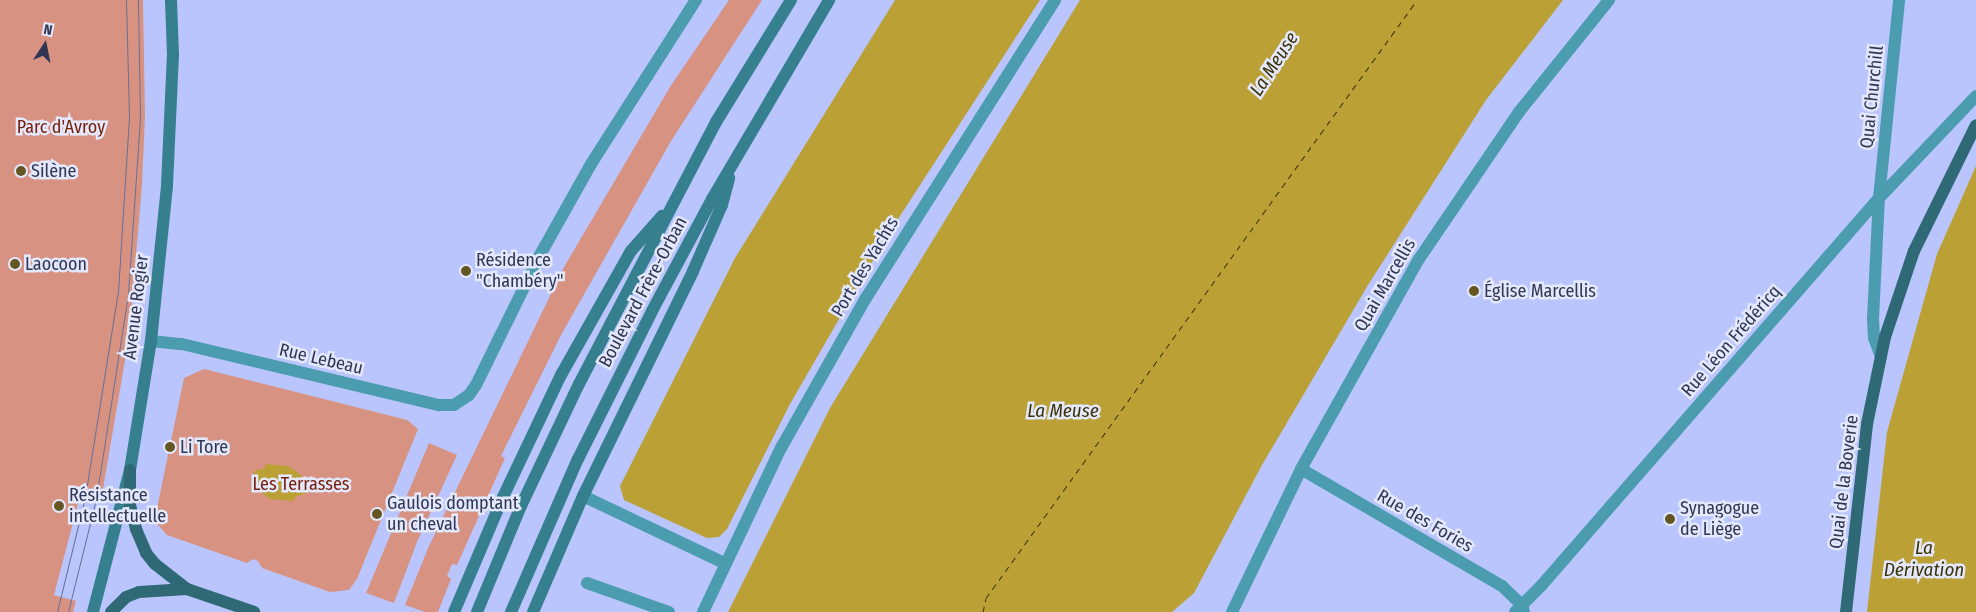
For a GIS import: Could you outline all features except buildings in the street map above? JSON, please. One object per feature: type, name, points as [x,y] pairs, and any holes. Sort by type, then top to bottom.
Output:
[{"type":"main road","name":"Avenue Rogier","points":[[93,612],[130,470],[151,341],[167,186],[172,55],[171,0]]},
{"type":"main road","name":"Boulevard Frère-Orban","points":[[477,612],[546,452],[671,208],[716,122],[791,0]]},
{"type":"main road","name":"Boulevard Frère-Orban","points":[[511,612],[578,459],[671,275],[732,166],[830,0]]},
{"type":"main road","name":"Quai de la Boverie","points":[[1846,612],[1867,424],[1881,357],[1914,252],[1976,125]]},
{"type":"main road","points":[[533,612],[583,496],[701,253],[722,204],[732,166]]},
{"type":"main road","points":[[454,612],[525,448],[591,319],[639,238],[671,208]]},
{"type":"main road","points":[[130,470],[130,505],[146,552],[165,573],[187,589],[254,612]]},
{"type":"main road","points":[[111,612],[126,597],[139,592],[187,589]]},
{"type":"street","name":"Rue Lebeau","points":[[151,341],[182,344],[439,405],[454,405],[469,395],[476,386],[540,255],[591,164],[696,0]]},
{"type":"street","name":"Port des Yachts","points":[[703,612],[781,448],[866,298],[1055,0]]},
{"type":"street","name":"Quai Marcellis","points":[[1232,612],[1301,469],[1419,259],[1519,112],[1609,0]]},
{"type":"street","name":"Quai Churchill","points":[[1879,198],[1899,0]]},
{"type":"street","name":"Rue Léon Frédéricq","points":[[1520,610],[1879,198],[1976,96]]},
{"type":"street","name":"Quai de la Boverie","points":[[1879,198],[1873,319],[1874,338],[1881,357]]},
{"type":"street","name":"Rue des Fories","points":[[1301,469],[1502,586],[1520,610]]},
{"type":"street","points":[[583,496],[726,564]]},
{"type":"street","points":[[587,583],[669,612]]},
{"type":"green space","name":"Parc d'Avroy","points":[[0,0],[143,0],[145,116],[142,185],[129,337],[101,500],[80,496],[54,595],[76,601],[73,612],[0,612]]},
{"type":"green space","points":[[729,0],[762,0],[671,141],[561,335],[501,456],[505,458],[457,565],[452,564],[447,576],[451,579],[438,612],[425,612],[405,605],[429,546],[564,267],[670,87]]},
{"type":"green space","name":"Les Terrasses","points":[[204,369],[407,420],[418,429],[357,579],[349,590],[330,592],[262,568],[258,561],[253,559],[247,563],[167,535],[157,524],[156,513],[184,378]]},
{"type":"green space","points":[[429,443],[457,455],[417,542],[394,603],[366,593]]},
{"type":"water","points":[[895,0],[1040,0],[887,236],[790,404],[727,529],[719,537],[707,538],[624,500],[620,486],[735,258]]},
{"type":"water","name":"La Meuse","points":[[1080,0],[1563,0],[1486,100],[1368,285],[1262,465],[1194,593],[1172,612],[728,612],[830,408]]},
{"type":"water","name":"La Dérivation","points":[[1976,166],[1976,612],[1867,612],[1887,432],[1937,254]]},
{"type":"water","points":[[266,464],[288,466],[301,475],[306,493],[295,497],[294,501],[270,499],[258,490],[259,486],[253,479],[255,470],[264,469]]},
{"type":"ferry route","points":[[983,612],[986,598],[1417,0]]},
{"type":"tram line","points":[[57,612],[85,497],[118,292],[129,116],[126,0]]},
{"type":"tram line","points":[[68,612],[96,499],[128,294],[140,116],[138,0]]},
{"type":"place","name":"Silène","points":[[21,171]]},
{"type":"place","name":"Laocoon","points":[[15,264]]},
{"type":"place","name":"Résidence \"Chambéry\"","points":[[466,271]]},
{"type":"place","name":"Église Marcellis","points":[[1474,291]]},
{"type":"place","name":"Li Tore","points":[[170,447]]},
{"type":"place","name":"Résistance intellectuelle","points":[[59,506]]},
{"type":"place","name":"Gaulois domptant un cheval","points":[[377,514]]},
{"type":"place","name":"Synagogue de Liège","points":[[1670,519]]}]
